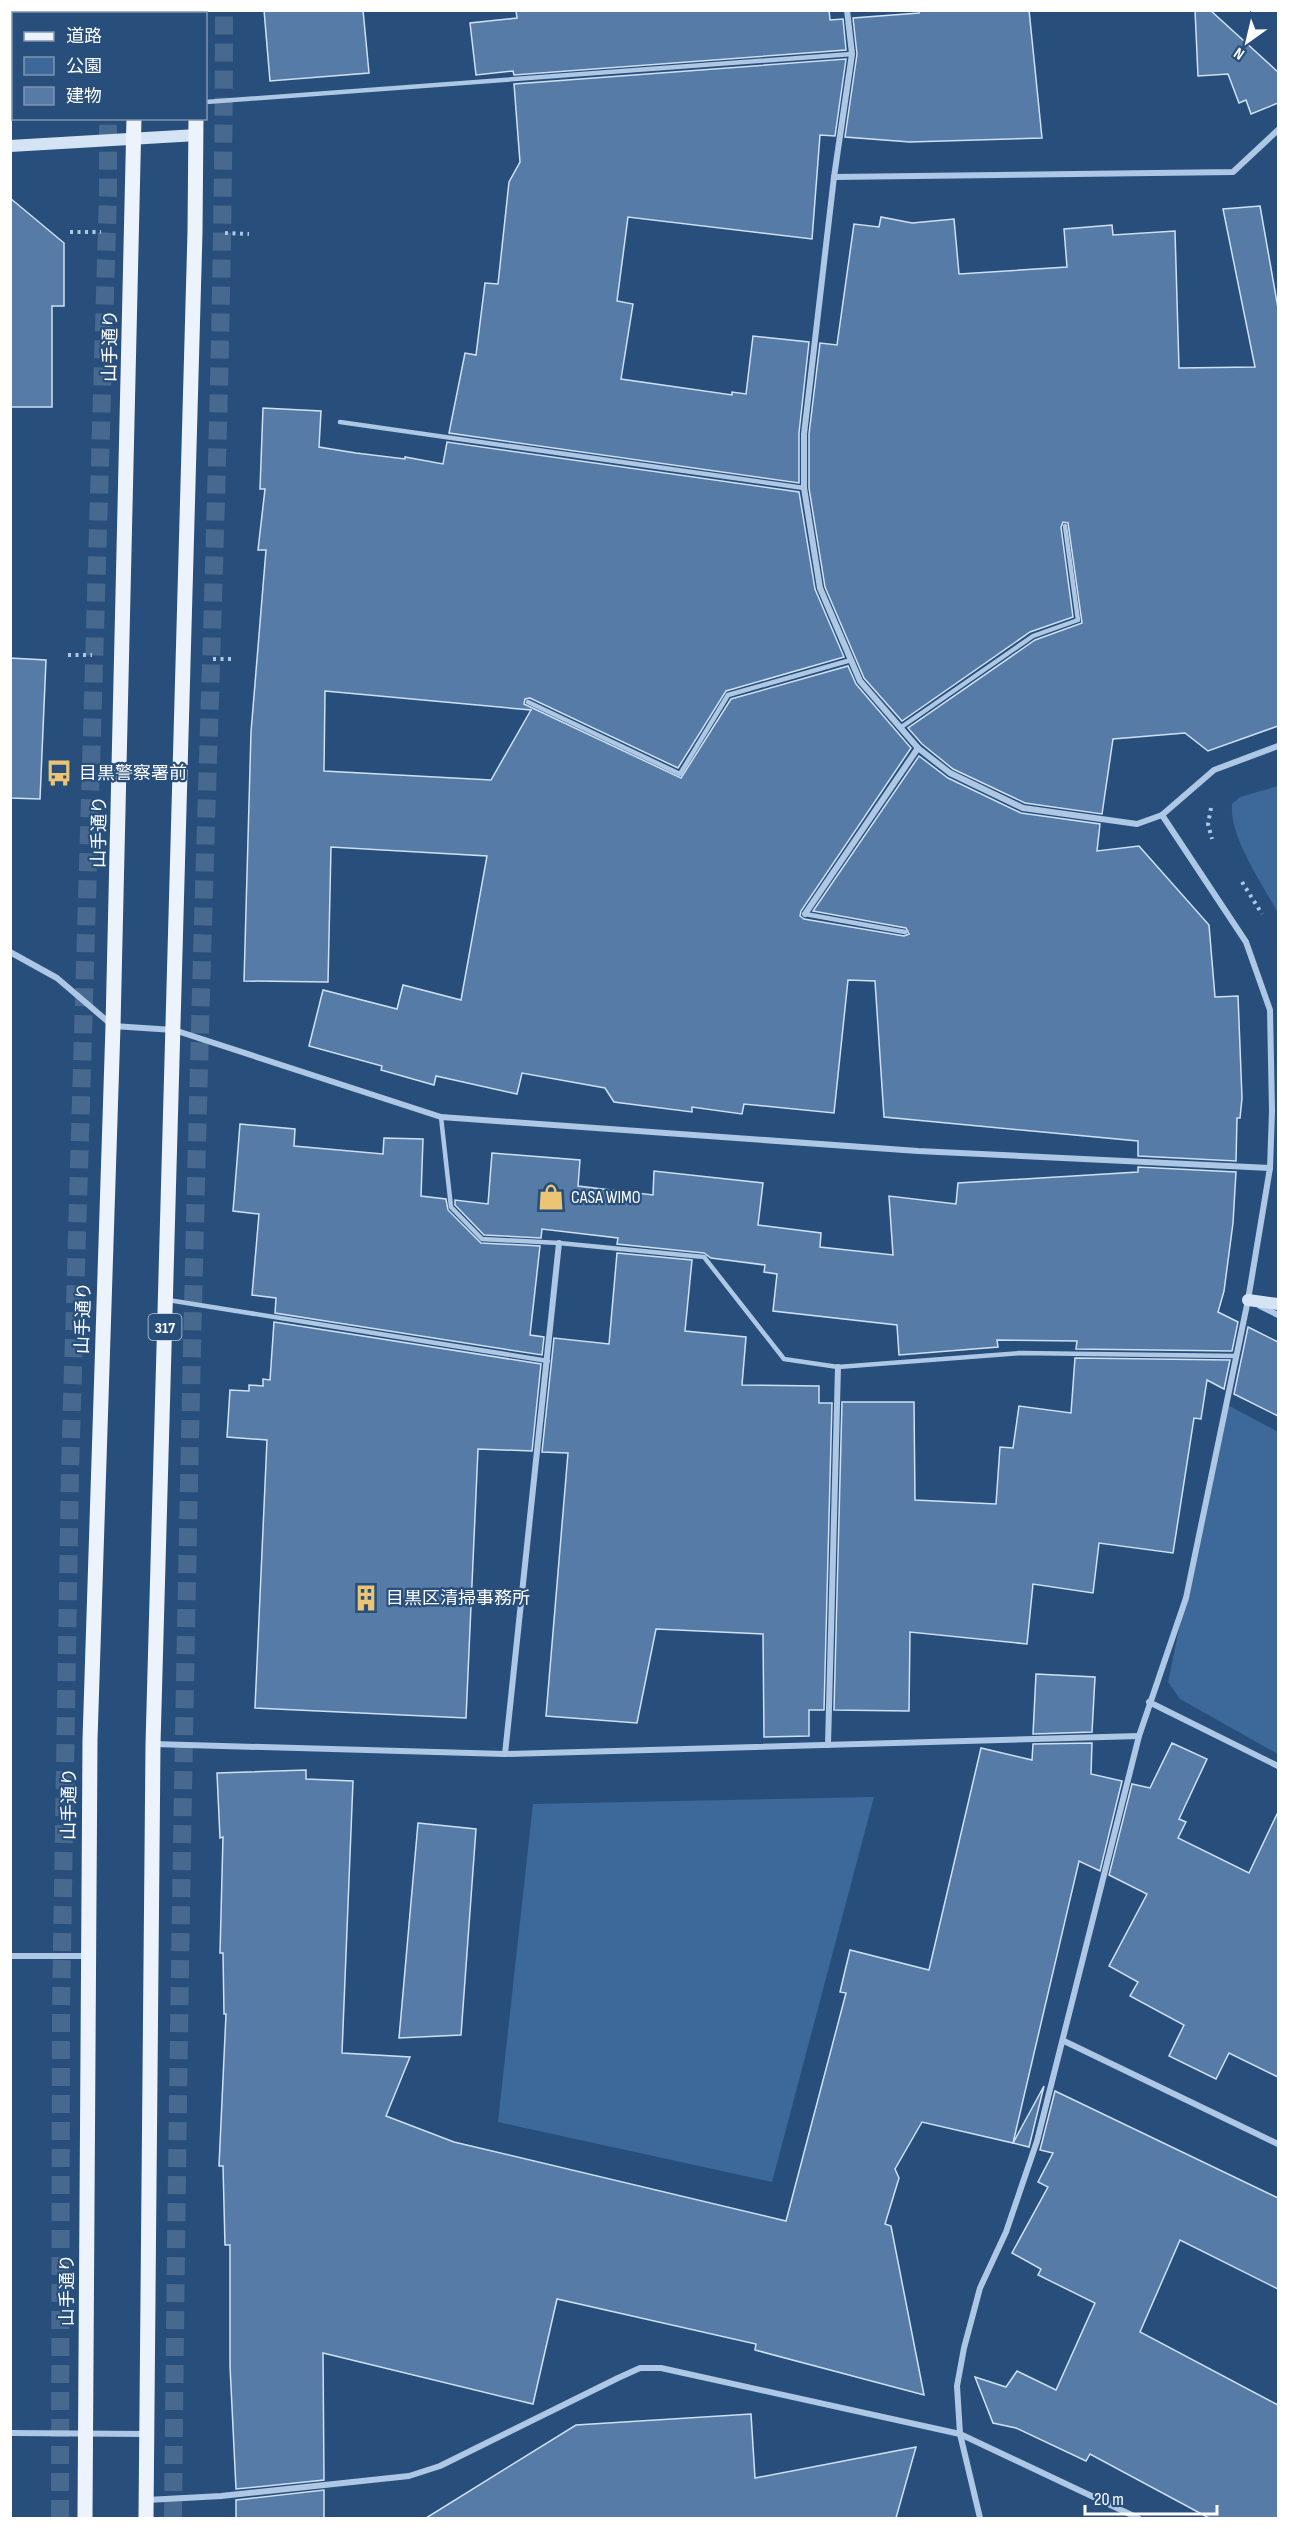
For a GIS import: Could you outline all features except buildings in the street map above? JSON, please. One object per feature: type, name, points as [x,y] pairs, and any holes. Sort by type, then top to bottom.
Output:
[{"type":"main road","name":"山手通り","points":[[85,2518],[87,1956],[96,1492],[113,1026],[134,120]]},
{"type":"main road","name":"317","points":[[146,2518],[153,1744],[174,1030],[196,120]]},
{"type":"street","points":[[847,10],[852,54],[834,177],[804,434],[804,488],[820,588],[860,681],[918,748],[950,773],[1023,808],[1137,824],[1162,815],[1214,770],[1278,746]]},
{"type":"street","points":[[834,177],[1233,172],[1278,130]]},
{"type":"street","points":[[10,146],[197,135]]},
{"type":"street","points":[[805,914],[918,748]]},
{"type":"street","points":[[980,2518],[960,2434],[957,2386],[980,2288],[1006,2232],[1036,2141],[1064,2041],[1139,1736],[1186,1598],[1248,1300],[1269,1168],[1275,1056],[1270,1010],[1246,942],[1162,815]]},
{"type":"street","points":[[10,952],[57,978],[113,1026],[174,1030],[441,1117],[918,1151],[1269,1168]]},
{"type":"street","points":[[505,1754],[559,1242]]},
{"type":"street","points":[[1248,1300],[1278,1304]]},
{"type":"street","points":[[1248,1300],[1278,1316]]},
{"type":"street","points":[[828,1745],[838,1367]]},
{"type":"street","points":[[1149,1702],[1278,1766]]},
{"type":"street","points":[[153,1744],[505,1754],[1139,1736]]},
{"type":"street","points":[[10,1956],[87,1956]]},
{"type":"street","points":[[1064,2041],[1278,2144]]},
{"type":"street","points":[[147,2500],[221,2496],[409,2476],[440,2466],[578,2396],[640,2368],[661,2368],[960,2434],[1138,2518]]},
{"type":"street","points":[[10,2433],[147,2434]]},
{"type":"lane","points":[[207,102],[852,54]]},
{"type":"lane","points":[[340,422],[804,488]]},
{"type":"lane","points":[[900,728],[1033,636],[1078,620],[1065,526]]},
{"type":"lane","points":[[528,702],[681,774],[728,695],[851,660]]},
{"type":"lane","points":[[805,914],[905,932]]},
{"type":"lane","points":[[441,1117],[451,1207],[482,1239],[559,1242],[704,1257],[784,1359],[838,1367],[1020,1353],[1237,1356]]},
{"type":"lane","points":[[165,1299],[548,1361]]},
{"type":"path","points":[[1212,804],[1208,824],[1211,838],[1217,847]]},
{"type":"path","points":[[1240,880],[1264,917]]},
{"type":"green space","points":[[1278,786],[1278,913],[1241,845],[1232,817],[1232,804],[1240,797]]},
{"type":"green space","points":[[1226,1404],[1278,1432],[1278,1754],[1180,1699],[1168,1682]]},
{"type":"green space","points":[[874,1797],[772,2182],[498,2122],[533,1804]]},
{"type":"tunnel","points":[[173,2518],[187,1565],[219,379],[224,10]]},
{"type":"tunnel","points":[[60,2518],[61,2008],[70,1471],[108,193],[108,120]]},
{"type":"place","name":"目黒警察署前","points":[[59,773]]},
{"type":"place","name":"CASA WIMO","points":[[551,1197]]},
{"type":"place","name":"目黒区清掃事務所","points":[[366,1598]]}]
